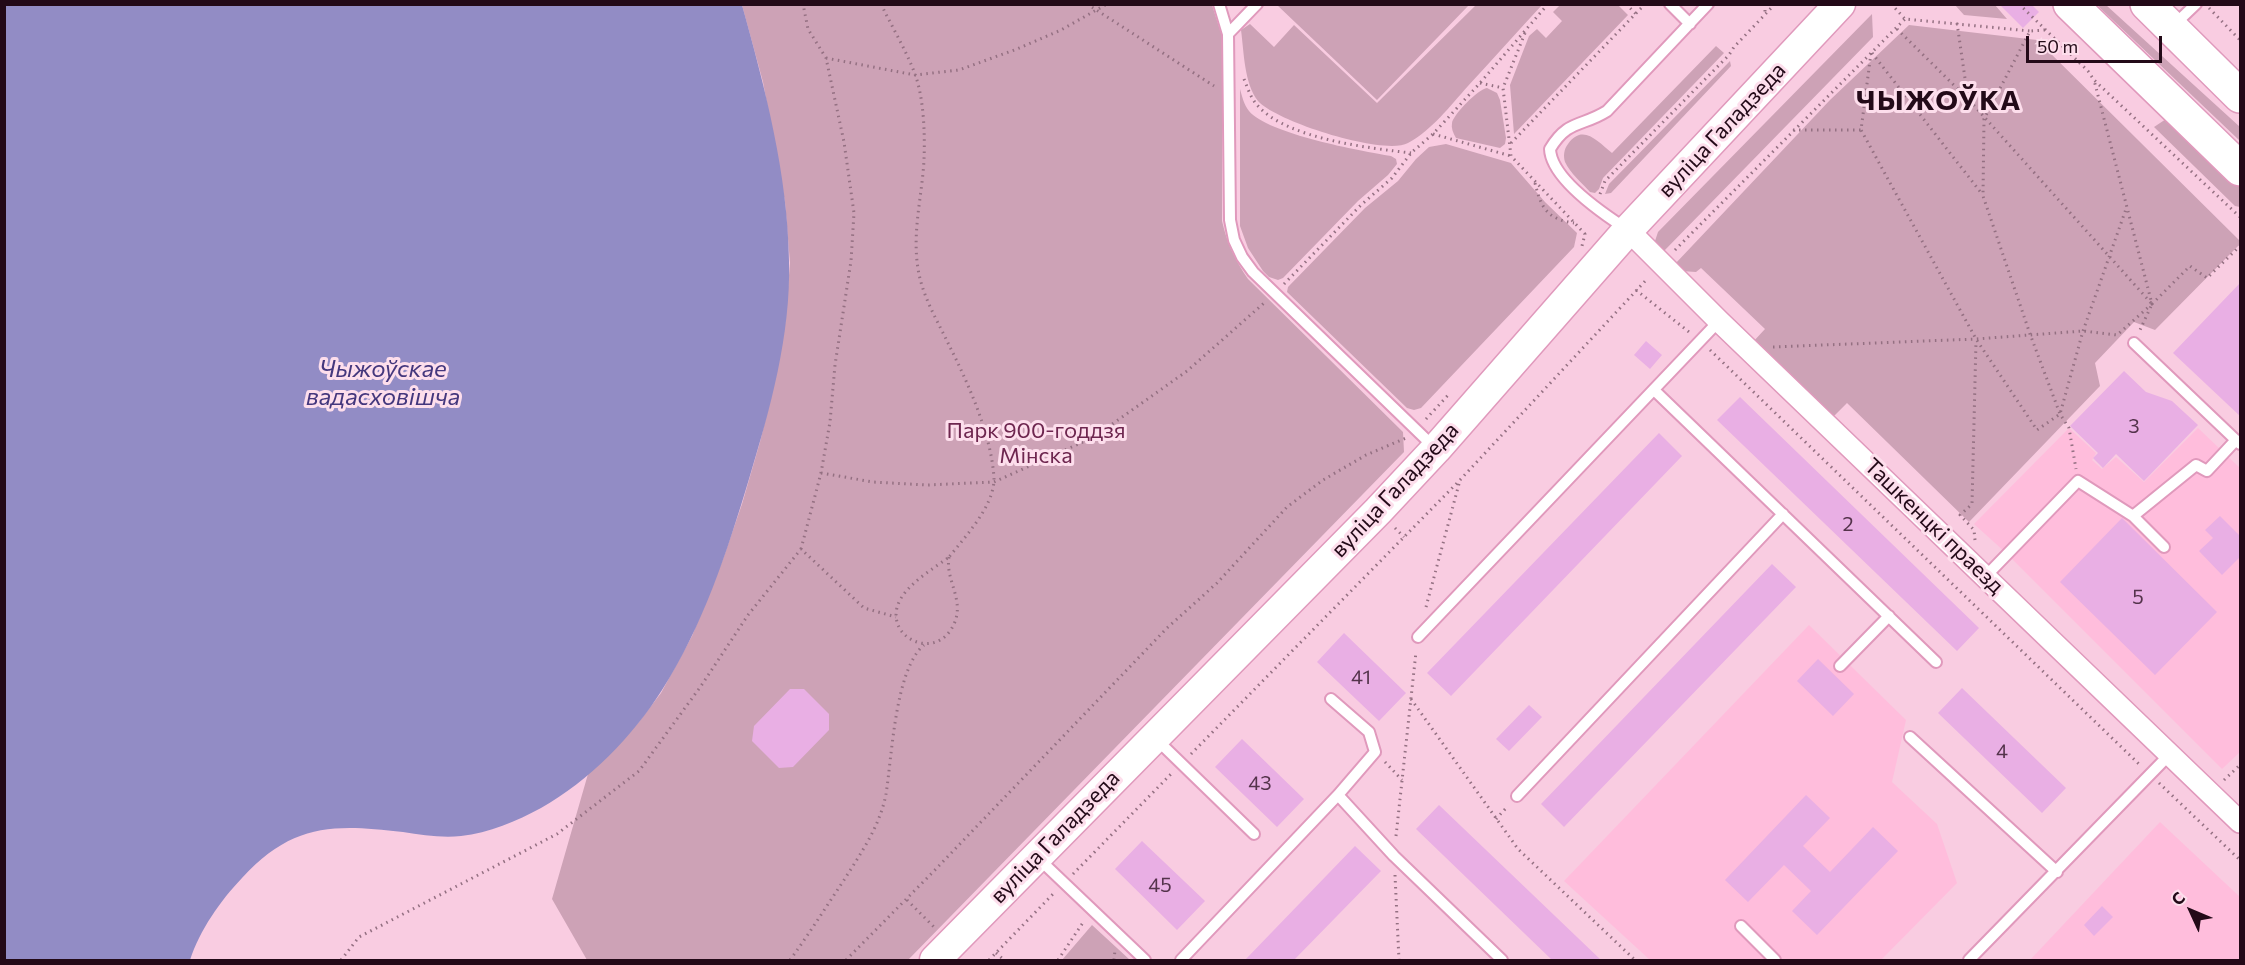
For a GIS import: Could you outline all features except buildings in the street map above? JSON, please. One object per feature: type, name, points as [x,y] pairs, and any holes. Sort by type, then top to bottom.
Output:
[{"type":"main road","points":[[2070,4],[2241,169]]},
{"type":"main road","points":[[2147,4],[2241,96]]},
{"type":"street","name":"вуліца Галадзеда","points":[[935,960],[1378,511],[1426,440],[1628,230],[1840,4]]},
{"type":"street","name":"Ташкенцкі праезд","points":[[1628,230],[1719,321],[1991,570],[2241,822]]},
{"type":"lane","points":[[1219,4],[1228,34],[1230,220],[1234,240],[1242,257],[1275,294],[1426,440]]},
{"type":"lane","points":[[1228,34],[1257,4]]},
{"type":"lane","points":[[1670,4],[1690,24]]},
{"type":"lane","points":[[1628,230],[1595,208],[1554,166],[1550,157],[1550,149],[1569,127],[1579,122],[1592,120],[1607,111],[1708,4]]},
{"type":"lane","points":[[2171,28],[2196,4]]},
{"type":"lane","points":[[1418,637],[1719,321]]},
{"type":"lane","points":[[2133,516],[2196,465],[2207,471],[2239,442],[2134,343]]},
{"type":"lane","points":[[1654,390],[1936,662]]},
{"type":"lane","points":[[1991,570],[2078,481],[2133,516],[2164,547]]},
{"type":"lane","points":[[1516,796],[1783,514]]},
{"type":"lane","points":[[1840,666],[1889,616]]},
{"type":"lane","points":[[1181,960],[1338,795],[1375,752],[1369,732],[1331,699]]},
{"type":"lane","points":[[1154,736],[1254,834]]},
{"type":"lane","points":[[1910,737],[2056,872]]},
{"type":"lane","points":[[1986,960],[1973,956],[2171,753]]},
{"type":"lane","points":[[1338,795],[1394,856],[1502,960]]},
{"type":"lane","points":[[1036,856],[1145,960]]},
{"type":"lane","points":[[1741,926],[1775,960]]},
{"type":"path","points":[[341,960],[359,937],[557,834],[639,771],[701,686],[748,615],[801,549],[821,473],[830,422],[837,353],[851,261],[854,213],[844,142],[826,58],[808,28],[803,4]]},
{"type":"path","points":[[881,4],[915,75],[923,108],[924,159],[916,235],[919,275],[926,297],[956,359],[977,412],[990,454],[994,482],[986,506],[975,524],[949,556],[906,591],[897,608],[896,617],[902,632],[908,638],[924,645]]},
{"type":"path","points":[[1087,4],[1209,82]]},
{"type":"path","points":[[826,58],[915,75],[959,70],[1061,30],[1107,4]]},
{"type":"path","points":[[1626,4],[1636,14]]},
{"type":"path","points":[[1510,144],[1645,4]]},
{"type":"path","points":[[1764,4],[1765,14]]},
{"type":"path","points":[[1600,194],[1605,182],[1729,55],[1775,4]]},
{"type":"path","points":[[1897,4],[1894,7],[1905,19],[2030,31],[2045,30]]},
{"type":"path","points":[[2019,4],[2088,71],[2094,80],[2241,217]]},
{"type":"path","points":[[2206,4],[2241,40]]},
{"type":"path","points":[[989,960],[1460,480],[1661,264],[1905,19]]},
{"type":"path","points":[[1957,23],[1969,100]]},
{"type":"path","points":[[1897,29],[1969,100],[2152,304]]},
{"type":"path","points":[[1983,196],[1984,119],[2030,31]]},
{"type":"path","points":[[1511,156],[1503,88],[1525,33]]},
{"type":"path","points":[[1871,51],[1861,130],[1976,339],[2037,430],[2060,414],[2083,331],[2126,209]]},
{"type":"path","points":[[1871,51],[1983,196],[2030,334],[2060,414],[2069,428],[2078,481]]},
{"type":"path","points":[[1243,76],[1251,98],[1260,109],[1274,119],[1327,140],[1411,153]]},
{"type":"path","points":[[2094,80],[2152,304],[2134,343]]},
{"type":"path","points":[[1480,83],[1503,88]]},
{"type":"path","points":[[1793,130],[1861,130]]},
{"type":"path","points":[[1433,134],[1511,156],[1585,234],[1582,245]]},
{"type":"path","points":[[1535,181],[1540,203],[1552,217],[1559,221],[1576,224]]},
{"type":"path","points":[[1748,348],[1976,339],[2083,331],[2117,335],[2190,266],[2207,278],[2241,246]]},
{"type":"path","points":[[1636,290],[1701,342],[2241,860]]},
{"type":"path","points":[[1976,339],[1972,504],[1960,515],[1974,530],[1975,542],[1991,570]]},
{"type":"path","points":[[846,960],[1167,628],[1217,583],[1287,507],[1323,480],[1366,455],[1403,440],[1426,440]]},
{"type":"path","points":[[821,473],[873,482],[927,484]]},
{"type":"path","points":[[1399,960],[1394,856],[1418,637],[1460,480]]},
{"type":"path","points":[[801,549],[864,608],[896,617]]},
{"type":"path","points":[[790,960],[874,831],[886,795],[890,755],[906,672],[915,652],[948,633],[954,625],[957,612],[955,588],[947,567],[949,556]]},
{"type":"path","points":[[1411,699],[1518,849],[1635,960]]},
{"type":"path","points":[[1375,752],[1402,780]]},
{"type":"path","points":[[906,899],[938,930]]},
{"type":"path","points":[[1058,960],[1091,909]]},
{"type":"path","points":[[996,953],[1004,960]]},
{"type":"shaded area","points":[[2069,428],[2096,453],[2092,460],[2102,469],[2116,457],[2144,482],[2198,428],[2240,468],[2240,752],[2222,769],[2006,553],[1974,524]]},
{"type":"shaded area","points":[[1809,625],[1906,720],[1892,782],[1937,824],[1957,883],[1881,960],[1650,960],[1564,881]]},
{"type":"shaded area","points":[[2160,822],[2240,897],[2240,960],[2030,960]]},
{"type":"green space","name":"Парк 900-годдзя Мінска","points":[[742,5],[1212,5],[1222,36],[1222,221],[1232,251],[1248,279],[1403,432],[1404,452],[908,960],[587,960],[552,899],[588,774],[638,723],[661,693],[692,636],[742,504],[775,380],[785,324],[790,263],[785,202],[763,82]]},
{"type":"green space","points":[[1277,5],[1469,5],[1377,100]]},
{"type":"green space","points":[[1476,5],[1542,5],[1440,117],[1408,143],[1395,146],[1377,145],[1331,135],[1286,118],[1258,101],[1253,94],[1245,67],[1241,30],[1250,24],[1274,47],[1294,25],[1377,103]]},
{"type":"green space","points":[[1560,5],[1618,5],[1628,15],[1514,134],[1510,85],[1529,36],[1537,29],[1546,38],[1562,21],[1553,12]]},
{"type":"green space","points":[[1955,5],[1995,5],[2007,19],[1964,15]]},
{"type":"green space","points":[[2097,5],[2106,5],[2240,127],[2240,141]]},
{"type":"green space","points":[[1872,14],[1873,37],[1664,251],[1655,241],[1658,232]]},
{"type":"green space","points":[[1909,25],[2037,40],[2240,241],[2240,244],[2155,330],[2134,322],[2095,363],[2100,386],[1969,522],[1847,403],[1832,418],[1752,343],[1765,329],[1701,268],[1696,272],[1681,271],[1675,264],[1830,100]]},
{"type":"green space","points":[[1716,46],[1724,53],[1603,178],[1599,189],[1595,193],[1590,192],[1565,162],[1564,153],[1568,144],[1579,135],[1590,136],[1612,153]]},
{"type":"green space","points":[[1730,61],[1731,66],[1611,193],[1605,194],[1609,184]]},
{"type":"green space","points":[[1487,88],[1497,93],[1500,100],[1506,138],[1505,144],[1500,148],[1456,138],[1452,129],[1453,119],[1461,109],[1472,97]]},
{"type":"green space","points":[[1240,89],[1249,111],[1275,127],[1316,140],[1391,156],[1396,159],[1397,164],[1283,278],[1278,280],[1269,277],[1263,271],[1248,248],[1240,226]]},
{"type":"green space","points":[[2169,117],[2240,187],[2240,207],[2235,206],[2154,127]]},
{"type":"green space","points":[[1446,144],[1511,163],[1545,202],[1577,233],[1574,247],[1421,408],[1414,410],[1407,408],[1287,292],[1288,287],[1365,208],[1398,181],[1416,159],[1429,147]]},
{"type":"green space","points":[[1092,925],[1130,960],[1062,960]]},
{"type":"water","name":"Чыжоўскае вадасховішча","points":[[5,4],[742,5],[774,132],[788,229],[789,261],[787,317],[778,372],[749,479],[713,588],[677,666],[662,690],[638,724],[593,771],[541,808],[503,826],[454,837],[378,829],[335,829],[315,831],[279,846],[261,860],[226,896],[205,927],[190,960],[5,960]]},
{"type":"district","name":"ЧЫЖОЎКА","points":[[1939,101]]}]
